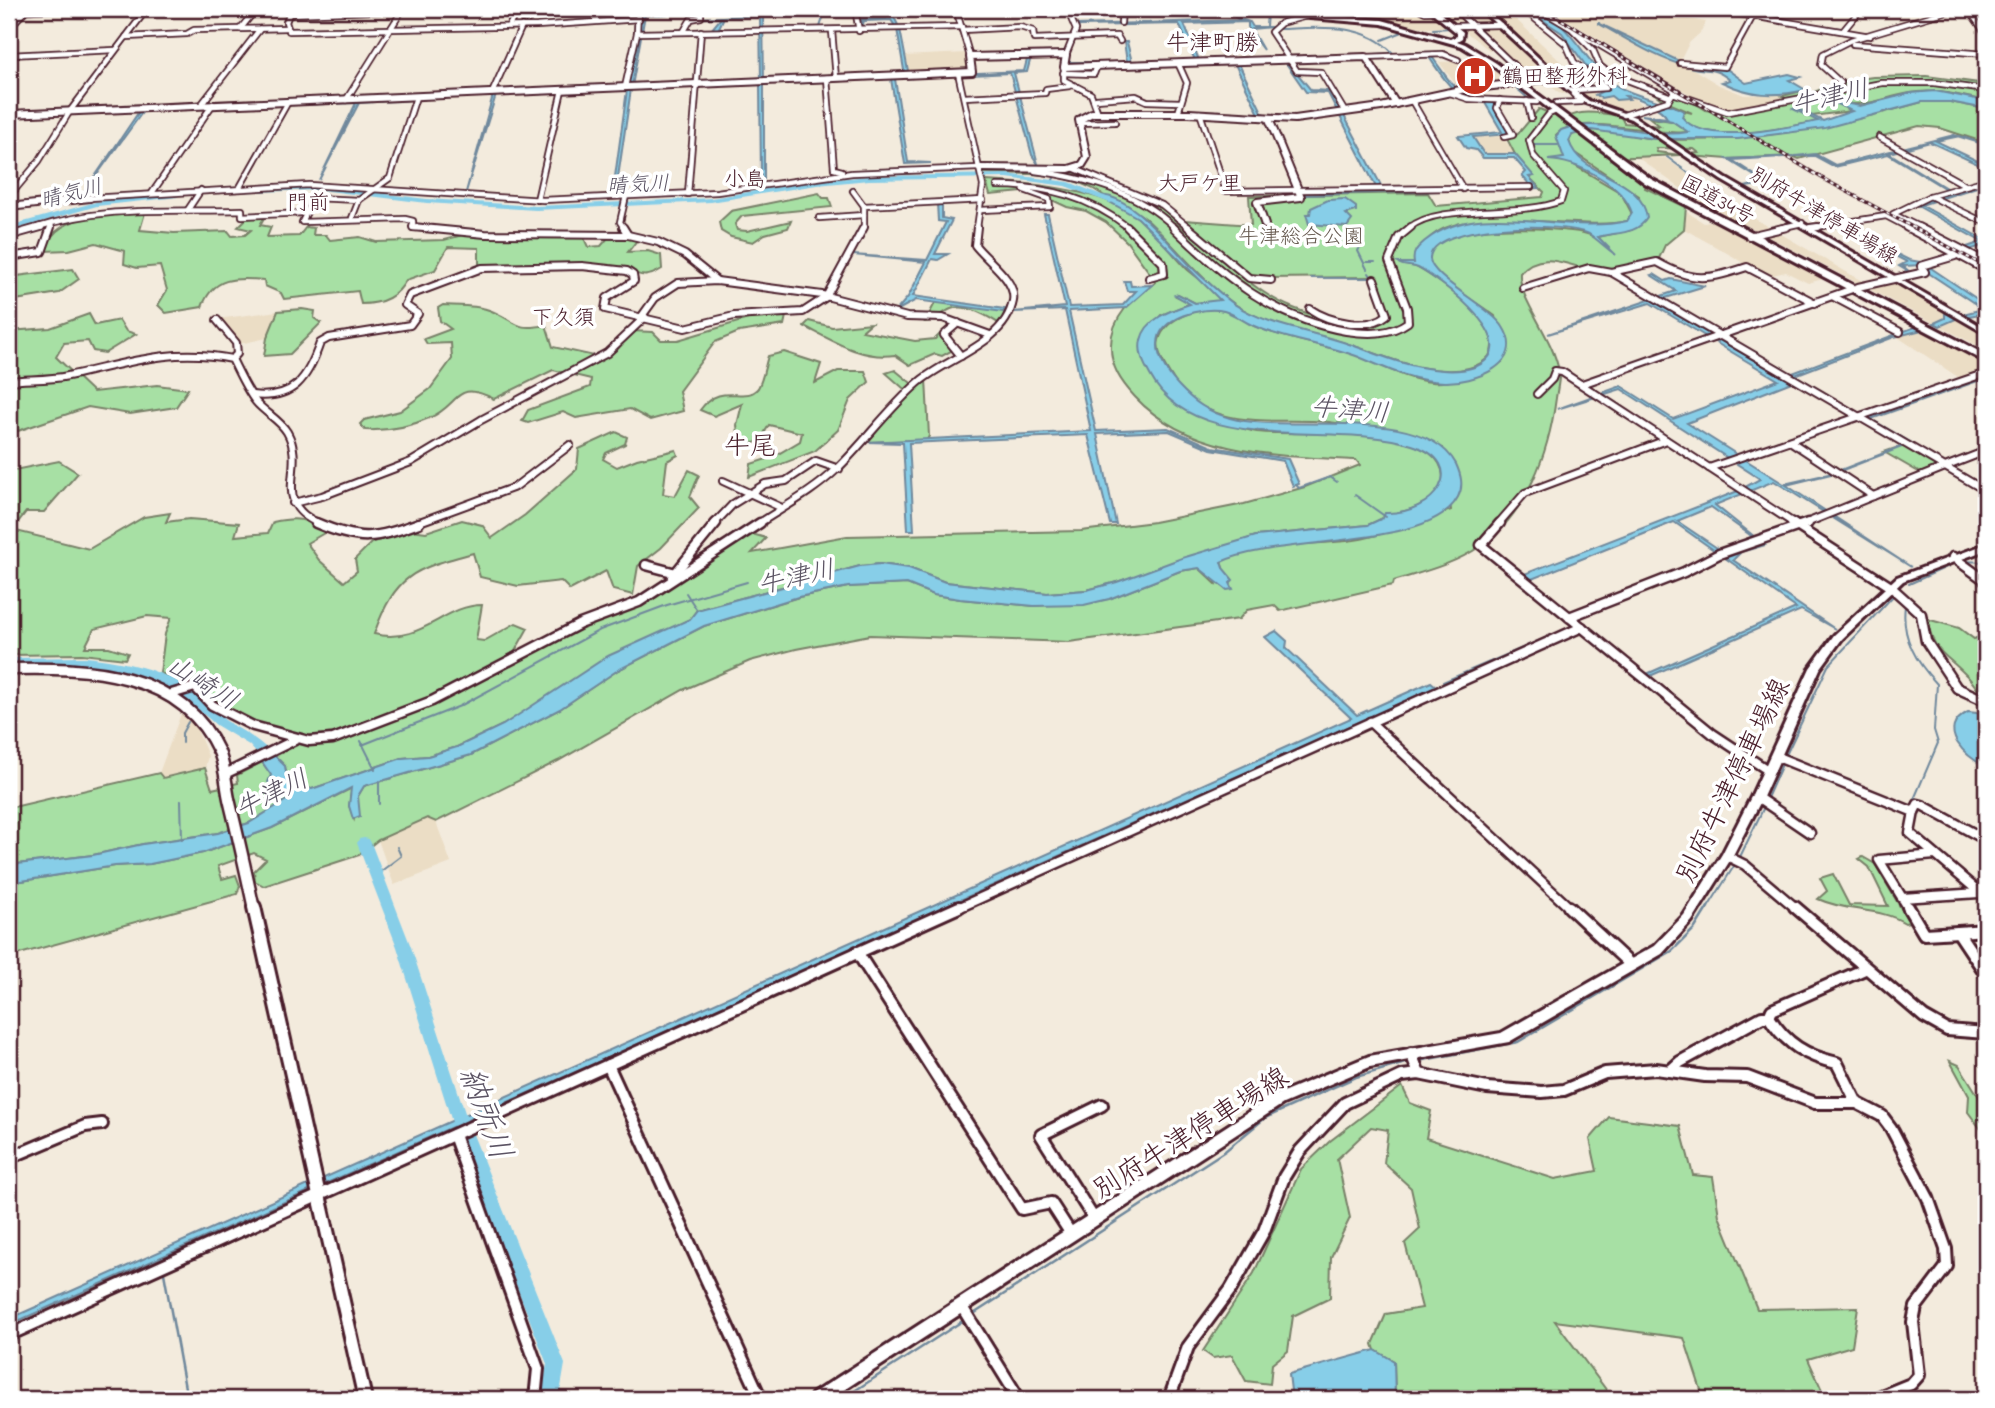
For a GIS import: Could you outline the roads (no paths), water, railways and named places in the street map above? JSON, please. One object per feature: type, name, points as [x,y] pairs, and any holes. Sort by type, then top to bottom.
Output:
[{"type":"highway","points":[[1227,9],[1315,13]]},
{"type":"highway","points":[[1252,9],[1315,13]]},
{"type":"highway","points":[[1434,10],[1461,34],[1454,40]]},
{"type":"highway","name":"国道34号","points":[[1315,13],[1396,24],[1454,40],[1525,82],[1560,111]]},
{"type":"highway","name":"国道34号","points":[[1525,82],[1619,158],[1665,191],[1986,359]]},
{"type":"highway","name":"国道34号","points":[[1855,289],[1986,354]]},
{"type":"main road","points":[[1483,9],[1573,92],[1594,106],[1624,114]]},
{"type":"main road","name":"別府牛津停車場線","points":[[1624,114],[1679,151],[1986,332]]},
{"type":"main road","name":"別府牛津停車場線","points":[[817,1399],[966,1314],[1071,1234],[1278,1100],[1369,1062],[1415,1062],[1504,1038],[1658,950],[1678,932],[1730,858],[1764,801],[1769,771],[1782,759],[1815,668],[1826,651],[1900,579],[1953,557],[1986,547]]},
{"type":"street","points":[[9,11],[61,9]]},
{"type":"street","points":[[9,197],[39,161],[69,113],[147,9]]},
{"type":"street","points":[[240,29],[254,12],[261,9]]},
{"type":"street","points":[[288,29],[289,11],[402,9]]},
{"type":"street","points":[[346,100],[402,9]]},
{"type":"street","points":[[510,25],[518,9]]},
{"type":"street","points":[[625,87],[640,32],[638,9]]},
{"type":"street","points":[[684,31],[691,19],[701,18],[701,9]]},
{"type":"street","points":[[855,9],[859,31]]},
{"type":"street","points":[[9,114],[416,99],[492,93],[959,74],[974,71],[956,9]]},
{"type":"street","points":[[1070,86],[1064,80],[1063,70],[1076,30],[1067,9],[1122,9],[1121,23]]},
{"type":"street","points":[[1328,9],[1281,23],[1271,30],[1286,59],[1297,71],[1321,72],[1342,113]]},
{"type":"street","points":[[1315,13],[1357,9]]},
{"type":"street","points":[[1419,9],[1456,10],[1525,82]]},
{"type":"street","points":[[1523,9],[1566,44],[1574,62],[1606,88],[1573,92]]},
{"type":"street","points":[[1539,9],[1708,109],[1737,113],[1774,107],[1827,93],[1897,83],[1938,83],[1986,90]]},
{"type":"street","points":[[1711,9],[1752,16],[1765,14],[1870,36]]},
{"type":"street","points":[[1844,30],[1861,9]]},
{"type":"street","points":[[1827,93],[1841,83],[1821,65],[1823,54],[1954,9]]},
{"type":"street","points":[[9,28],[26,10]]},
{"type":"street","points":[[1682,63],[1725,67],[1752,16]]},
{"type":"street","points":[[1986,18],[1973,17],[1986,34]]},
{"type":"street","points":[[125,37],[187,34],[196,30],[522,26],[639,19]]},
{"type":"street","points":[[1455,26],[1500,25]]},
{"type":"street","points":[[492,93],[522,26]]},
{"type":"street","points":[[640,32],[1004,28],[1032,31],[1034,39],[1117,36],[1120,41]]},
{"type":"street","points":[[1572,28],[1593,50],[1600,66],[1609,73],[1668,99]]},
{"type":"street","points":[[201,105],[259,30]]},
{"type":"street","points":[[688,194],[701,31]]},
{"type":"street","points":[[832,31],[836,78]]},
{"type":"street","points":[[1849,43],[1986,54]]},
{"type":"street","points":[[9,55],[115,50]]},
{"type":"street","points":[[1063,70],[1097,66],[1428,54],[1451,55],[1458,60]]},
{"type":"street","points":[[970,57],[1066,55]]},
{"type":"street","points":[[1366,57],[1396,104]]},
{"type":"street","points":[[1178,63],[1187,83],[1178,113]]},
{"type":"street","points":[[172,693],[195,687],[212,705],[229,715],[297,739],[333,739],[432,701],[580,624],[639,603],[839,469],[915,384],[990,335],[1007,314],[1014,294],[975,245],[983,186],[959,74]]},
{"type":"street","points":[[827,80],[834,169]]},
{"type":"street","points":[[1073,168],[1086,160],[1079,123],[1081,117],[1098,113],[1200,113],[1269,119],[1342,113],[1525,82],[1588,82]]},
{"type":"street","points":[[964,97],[1045,93],[1046,89],[1070,86],[1091,92],[1096,99],[1098,113]]},
{"type":"street","points":[[537,200],[562,91]]},
{"type":"street","points":[[1022,169],[1075,177],[1127,195],[1151,208],[1223,274],[1266,305],[1331,328],[1382,332],[1403,326],[1410,316],[1389,261],[1391,251],[1402,234],[1438,216],[1520,210],[1561,201],[1564,191],[1533,155],[1530,141],[1549,114],[1581,102],[1573,92]]},
{"type":"street","points":[[1455,93],[1469,99],[1537,102]]},
{"type":"street","points":[[1624,114],[1646,108],[1679,93]]},
{"type":"street","points":[[1096,99],[1136,96],[1147,102],[1180,102]]},
{"type":"street","points":[[352,218],[359,200],[390,178],[416,99]]},
{"type":"street","points":[[1412,101],[1463,188]]},
{"type":"street","points":[[1499,101],[1497,108],[1513,135],[1504,137]]},
{"type":"street","points":[[240,187],[287,103]]},
{"type":"street","points":[[1527,103],[1531,118]]},
{"type":"street","points":[[152,193],[212,106]]},
{"type":"street","points":[[1200,113],[1226,191],[1531,187]]},
{"type":"street","points":[[1265,225],[1257,202],[1301,197],[1269,119]]},
{"type":"street","points":[[1079,123],[1115,122]]},
{"type":"street","points":[[1879,137],[1965,184]]},
{"type":"street","points":[[9,207],[152,193],[309,185],[537,200],[733,191],[852,173],[979,168],[1073,168],[1162,205],[1248,278],[1271,281]]},
{"type":"street","points":[[820,176],[834,169],[852,173]]},
{"type":"street","points":[[1986,180],[1930,196],[1893,214],[1986,262]]},
{"type":"street","points":[[983,186],[1057,192],[1117,216],[1163,263],[1164,274],[1149,278]]},
{"type":"street","points":[[981,210],[1050,207],[1049,199],[1037,197],[1032,191],[998,186]]},
{"type":"street","points":[[187,211],[197,200],[201,190]]},
{"type":"street","points":[[252,395],[272,396],[293,387],[314,362],[320,343],[329,338],[410,325],[418,314],[405,305],[410,295],[482,268],[582,266],[627,271],[633,275],[634,281],[608,296],[604,305],[613,313],[643,317],[676,328],[695,327],[734,316],[796,314],[826,297],[864,229],[864,206],[853,191]]},
{"type":"street","points":[[626,196],[620,222],[628,235]]},
{"type":"street","points":[[1930,196],[1986,223]]},
{"type":"street","points":[[359,200],[314,198],[304,213],[302,222],[352,218],[410,219],[413,228],[460,233],[628,235],[658,242],[685,255],[716,281]]},
{"type":"street","points":[[864,206],[983,200]]},
{"type":"street","points":[[9,236],[90,213],[242,210],[242,216],[304,213]]},
{"type":"street","points":[[819,218],[864,215]]},
{"type":"street","points":[[1752,235],[1775,229],[1886,216],[1986,270]]},
{"type":"street","points":[[9,257],[42,251],[51,226]]},
{"type":"street","points":[[1582,384],[1855,289],[1925,272],[1924,265],[1952,254]]},
{"type":"street","points":[[1611,272],[1657,262],[1686,279],[1702,282],[1747,267],[1815,303]]},
{"type":"street","points":[[1523,288],[1589,268],[1611,272],[1986,491]]},
{"type":"street","points":[[1310,309],[1315,314],[1344,322],[1380,321],[1387,315],[1374,279]]},
{"type":"street","points":[[293,503],[322,496],[411,463],[481,420],[607,353],[643,317],[655,298],[678,283],[716,281],[826,297],[907,317],[937,317],[990,335]]},
{"type":"street","points":[[1833,297],[1900,332]]},
{"type":"street","points":[[9,381],[68,376],[132,357],[160,353],[232,359],[237,354],[237,346],[217,320]]},
{"type":"street","points":[[958,323],[944,335],[961,356]]},
{"type":"street","points":[[232,359],[263,410],[287,432],[293,463],[290,488],[293,503],[303,517],[354,537],[380,537],[515,487],[570,446]]},
{"type":"street","points":[[1537,394],[1552,379],[1555,371],[1562,372],[1891,587],[1921,614],[1927,640],[1956,688],[1986,701]]},
{"type":"street","points":[[1709,468],[1986,373]]},
{"type":"street","points":[[1665,440],[1525,493],[1481,545],[1569,617],[1579,629],[1713,734],[1769,771]]},
{"type":"street","points":[[1790,441],[1873,496]]},
{"type":"street","points":[[1569,617],[1684,572],[1721,553],[1799,528],[1986,451]]},
{"type":"street","points":[[680,574],[695,545],[733,505],[750,492],[765,484],[786,481],[816,461],[839,469]]},
{"type":"street","points":[[723,481],[782,508]]},
{"type":"street","points":[[1953,557],[1986,581]]},
{"type":"street","points":[[646,565],[680,574]]},
{"type":"street","points":[[9,1335],[1579,629]]},
{"type":"street","points":[[9,669],[51,668],[104,672],[128,677],[172,693],[208,732],[225,775],[242,864],[365,1399]]},
{"type":"street","points":[[1370,722],[1631,965]]},
{"type":"street","points":[[225,775],[297,739]]},
{"type":"street","points":[[1782,759],[1914,812]]},
{"type":"street","points":[[1764,801],[1810,833]]},
{"type":"street","points":[[1983,895],[1910,833],[1917,804],[1986,841]]},
{"type":"street","points":[[1935,855],[1879,860],[1924,934],[1986,930]]},
{"type":"street","points":[[1730,858],[1745,865],[1924,1017],[1947,1030],[1986,1033]]},
{"type":"street","points":[[1902,898],[1983,895]]},
{"type":"street","points":[[1958,932],[1986,974]]},
{"type":"street","points":[[857,953],[1022,1209],[1051,1203],[1071,1234]]},
{"type":"street","points":[[1769,1017],[1772,1010],[1865,969]]},
{"type":"street","points":[[1670,1071],[1680,1062],[1762,1017],[1769,1017]]},
{"type":"street","points":[[1769,1017],[1779,1034],[1795,1049],[1813,1058],[1837,1063],[1857,1103]]},
{"type":"street","points":[[1169,1399],[1188,1347],[1231,1289],[1264,1231],[1284,1177],[1300,1151],[1345,1103],[1402,1076],[1415,1062],[1488,1088],[1542,1092],[1564,1090],[1605,1073],[1656,1069],[1747,1077],[1815,1103],[1857,1103],[1882,1116],[1926,1193],[1946,1258],[1942,1275],[1916,1307],[1913,1322],[1919,1375],[1911,1384],[1874,1399]]},
{"type":"street","points":[[608,1065],[761,1399]]},
{"type":"street","points":[[1094,1219],[1041,1135],[1102,1105]]},
{"type":"street","points":[[9,1157],[85,1126],[102,1124]]},
{"type":"street","points":[[454,1135],[538,1369],[535,1399]]},
{"type":"street","points":[[966,1314],[1019,1399]]},
{"type":"water","points":[[641,9],[644,9],[645,14],[699,12],[699,17],[703,18],[697,18],[697,13],[645,15],[632,86],[628,86]]},
{"type":"water","points":[[760,9],[763,9],[764,83],[905,76],[897,29],[891,20],[864,21],[862,27],[862,19],[886,18],[886,9],[890,9],[900,29],[909,76],[1024,71],[1028,56],[1061,56],[1031,57],[1027,72],[1014,73],[1038,164],[1032,155],[1010,73],[895,79],[908,162],[931,163],[905,164],[891,79],[764,84],[764,179],[761,179],[760,84],[631,89],[616,191],[613,191],[627,90],[496,95],[466,192],[493,95],[410,100],[441,96],[761,82],[760,16],[730,17],[760,15]]},
{"type":"water","points":[[1526,9],[1540,11],[1563,27],[1612,83],[1629,92],[1684,111],[1682,117],[1693,126],[1708,131],[1747,132],[1818,121],[1793,109],[1796,108],[1823,121],[1852,111],[1828,100],[1860,106],[1911,93],[1935,91],[1986,101],[1986,109],[1950,102],[1922,102],[1825,128],[1738,139],[1655,139],[1591,130],[1572,135],[1569,141],[1585,163],[1634,193],[1647,218],[1632,230],[1598,237],[1616,255],[1589,234],[1555,228],[1475,231],[1452,237],[1436,246],[1430,258],[1432,265],[1449,283],[1497,319],[1509,340],[1508,352],[1503,361],[1482,375],[1469,379],[1444,382],[1411,377],[1346,353],[1267,331],[1224,311],[1194,312],[1173,320],[1165,327],[1158,344],[1165,367],[1190,397],[1215,413],[1254,422],[1385,427],[1415,433],[1439,445],[1456,464],[1461,480],[1460,493],[1442,514],[1417,526],[1386,534],[1278,548],[1221,562],[1233,580],[1230,583],[1233,589],[1227,590],[1199,568],[1180,571],[1109,599],[1084,605],[1034,606],[960,599],[934,595],[907,584],[848,587],[798,597],[704,626],[618,670],[560,709],[471,755],[364,786],[358,796],[360,816],[353,819],[349,806],[351,788],[272,828],[203,853],[150,864],[115,866],[9,883],[9,865],[93,855],[143,844],[218,833],[249,823],[288,799],[272,789],[268,782],[271,775],[262,762],[274,755],[285,766],[287,778],[297,787],[312,789],[402,758],[428,756],[457,747],[503,725],[608,656],[690,619],[697,610],[860,566],[880,564],[909,568],[945,582],[1047,593],[1087,590],[1256,536],[1368,525],[1383,518],[1385,513],[1418,506],[1431,497],[1439,487],[1443,475],[1440,464],[1430,453],[1412,445],[1381,438],[1269,432],[1232,427],[1199,417],[1171,401],[1144,363],[1140,345],[1144,332],[1161,316],[1190,304],[1175,295],[1195,303],[1220,300],[1138,218],[1099,196],[1112,197],[1139,214],[1201,276],[1247,312],[1406,364],[1450,370],[1481,364],[1487,359],[1492,348],[1490,335],[1482,322],[1441,283],[1418,268],[1398,263],[1414,263],[1416,250],[1425,241],[1447,228],[1472,221],[1497,219],[1602,224],[1627,221],[1632,213],[1627,202],[1609,184],[1585,170],[1548,160],[1564,158],[1556,136],[1561,130],[1593,125],[1656,133],[1688,132],[1672,121],[1642,115],[1667,118],[1660,110],[1642,100],[1625,96],[1629,99],[1616,100],[1611,96],[1601,98],[1595,95],[1610,87],[1589,70],[1562,33]]},
{"type":"water","points":[[724,17],[718,30],[711,30],[721,18],[711,18]]},
{"type":"water","points":[[1236,17],[1250,22],[1253,27],[1272,27],[1251,29],[1263,50],[1248,30],[1248,22],[1184,24],[1199,60],[1434,52],[1430,54],[1456,88],[1472,97],[1496,101],[1496,113],[1509,134],[1473,137],[1484,154],[1515,154],[1534,176],[1529,177],[1539,188],[1304,195],[1378,191],[1328,93],[1306,92],[1283,59],[1237,60],[1264,116],[1260,116],[1233,60],[1090,65],[1068,62],[1127,62],[1124,42],[1127,42],[1132,62],[1195,60],[1179,24],[1079,26],[1078,30],[1074,21],[1077,25],[1241,20]],"holes":[[[1426,53],[1457,92],[1474,101],[1485,103],[1502,132],[1458,136],[1466,148],[1476,150],[1483,158],[1514,158],[1526,172],[1522,176],[1533,188],[1384,191],[1331,91],[1311,90],[1285,59]]]},
{"type":"water","points":[[1598,23],[1681,62],[1724,67],[1746,83],[1789,74],[1800,77],[1789,80],[1806,90],[1773,94],[1743,90],[1722,82],[1730,80],[1718,72],[1696,69],[1665,59]]},
{"type":"water","points":[[386,101],[359,103],[319,180],[356,103],[144,110],[83,194],[140,110],[9,117],[200,106]]},
{"type":"water","points":[[1954,135],[1958,136],[1936,141],[1986,165],[1986,168],[1930,142],[1889,153],[1951,191],[1986,181],[1986,184],[1921,205],[1986,241],[1986,245],[1965,251],[1961,249],[1982,242],[1914,204],[1949,191],[1888,154],[1835,167],[1815,156],[1795,156],[1815,154],[1835,165]]},
{"type":"water","points":[[1783,157],[1732,160],[1767,183],[1834,214],[1862,237],[1909,260],[1920,262],[1954,254],[1928,266],[1986,305],[1986,313],[1958,318],[1940,326],[1934,323],[1945,318],[1945,313],[1955,316],[1983,309],[1930,274],[1922,265],[1903,266],[1912,274],[1899,266],[1907,262],[1861,238],[1832,215],[1767,184],[1745,187],[1764,182],[1727,159]]},
{"type":"water","points":[[1345,199],[1356,207],[1356,211],[1346,214],[1352,220],[1347,227],[1309,224],[1306,214],[1310,214],[1311,208],[1328,200]]},
{"type":"water","points":[[937,203],[942,203],[942,218],[952,220],[935,254],[948,254],[938,260],[932,259],[913,296],[1005,309],[1003,312],[916,300],[896,311],[908,297],[926,262],[853,255],[927,260],[946,222],[938,221]]},
{"type":"water","points":[[1044,214],[1048,214],[1069,307],[1123,305],[1136,291],[1127,291],[1124,281],[1130,281],[1131,286],[1152,285],[1126,308],[1069,311],[1096,431],[1168,428],[1212,447],[1288,459],[1299,484],[1293,486],[1283,461],[1211,449],[1169,431],[1097,434],[1116,524],[1110,524],[1088,435],[909,443],[914,530],[908,530],[903,443],[867,442],[1091,431],[1065,310],[1014,312],[1065,307]]},
{"type":"water","points":[[1654,274],[1665,281],[1671,279],[1705,286],[1659,300],[1790,374],[1915,327],[1922,330],[1894,337],[1795,375],[1866,417],[1986,375],[1986,378],[1871,419],[1912,443],[1835,473],[1786,485],[1911,567],[1774,481],[1715,505],[1765,545],[1741,552],[1733,560],[1835,629],[1801,610],[1643,679],[1760,769],[1714,740],[1576,628],[1445,685],[1443,682],[1573,626],[1514,578],[1738,491],[1760,479],[1621,389],[1557,409],[1621,386],[1673,419],[1778,380],[1650,303],[1548,334],[1676,291],[1651,275]],"holes":[[[1794,381],[1907,444],[1833,473],[1784,484],[1687,423]],[[1711,507],[1760,544],[1726,554],[1677,521]],[[1674,522],[1796,608],[1640,677],[1529,580]]]},
{"type":"water","points":[[1276,631],[1287,641],[1286,648],[1357,715],[1431,682],[1437,687],[9,1325],[9,1319],[1351,718],[1265,637]]},
{"type":"water","points":[[1968,712],[1986,714],[1986,767],[1963,750],[1954,735],[1958,719]]},
{"type":"water","points":[[1375,1350],[1394,1361],[1395,1399],[1292,1399],[1289,1374]]},
{"type":"waterway","points":[[1266,26],[1267,13]]},
{"type":"waterway","points":[[820,27],[823,18]]},
{"type":"waterway","points":[[1278,29],[1324,28],[1354,31],[1381,43],[1393,53]]},
{"type":"waterway","points":[[1433,29],[1451,28]]},
{"type":"waterway","points":[[1382,40],[1405,31]]},
{"type":"waterway","points":[[1500,73],[1508,81]]},
{"type":"waterway","points":[[1516,88],[1530,100]]},
{"type":"waterway","points":[[1534,145],[1558,145]]},
{"type":"waterway","points":[[1782,157],[1794,156]]},
{"type":"waterway","points":[[1667,157],[1719,196]]},
{"type":"waterway","name":"晴気川","points":[[222,191],[320,188],[427,201],[536,208],[711,200],[817,183],[869,178],[1007,176],[1066,184],[1113,201]]},
{"type":"waterway","name":"晴気川","points":[[1052,181],[1055,177]]},
{"type":"waterway","points":[[1787,192],[1807,202]]},
{"type":"waterway","name":"晴気川","points":[[9,229],[96,204],[175,195]]},
{"type":"waterway","points":[[1346,227],[1349,232],[1364,239],[1358,251],[1367,269]]},
{"type":"waterway","points":[[1367,262],[1375,262]]},
{"type":"waterway","points":[[1311,278],[1372,278],[1369,273]]},
{"type":"waterway","points":[[1895,282],[1947,313]]},
{"type":"waterway","points":[[1296,485],[1299,488],[1330,477],[1337,482]]},
{"type":"waterway","points":[[1355,495],[1386,517]]},
{"type":"waterway","points":[[1962,561],[1986,562]]},
{"type":"waterway","points":[[1909,584],[1949,566]]},
{"type":"waterway","name":"牛津川","points":[[690,599],[747,582]]},
{"type":"waterway","points":[[686,593],[690,599]]},
{"type":"waterway","points":[[1785,757],[1828,666],[1894,595]]},
{"type":"waterway","points":[[363,745],[460,706],[600,630],[690,599]]},
{"type":"waterway","points":[[690,599],[697,610]]},
{"type":"waterway","points":[[1905,606],[1908,639],[1917,658],[1937,684],[1934,730],[1938,743],[1915,797],[1924,802]]},
{"type":"waterway","name":"山崎川","points":[[9,662],[86,661],[118,665],[166,681],[188,694],[220,722],[253,742],[273,763]]},
{"type":"waterway","points":[[182,743],[182,733],[188,722]]},
{"type":"waterway","points":[[361,741],[363,745]]},
{"type":"waterway","points":[[363,745],[375,769]]},
{"type":"waterway","points":[[1767,798],[1783,762]]},
{"type":"waterway","points":[[379,781],[379,804]]},
{"type":"waterway","points":[[181,800],[182,840]]},
{"type":"waterway","points":[[1739,859],[1764,807]]},
{"type":"waterway","name":"納所川","points":[[364,843],[404,947],[460,1122],[556,1364],[550,1399]]},
{"type":"waterway","points":[[376,875],[401,856],[397,847]]},
{"type":"waterway","points":[[1707,909],[1736,863]]},
{"type":"waterway","points":[[1418,1061],[1518,1042],[1672,951],[1695,928],[1708,907]]},
{"type":"waterway","points":[[972,1315],[1225,1151],[1265,1118],[1356,1077],[1409,1062]]},
{"type":"waterway","points":[[164,1273],[187,1399]]},
{"type":"waterway","points":[[842,1399],[964,1320]]},
{"type":"railway","points":[[1544,9],[1822,178],[1986,267]]},
{"type":"place","name":"鶴田整形外科","points":[[1475,76]]},
{"type":"district","name":"牛津町勝","points":[[1212,42]]},
{"type":"district","name":"小島","points":[[745,179]]},
{"type":"district","name":"大戸ケ里","points":[[1200,183]]},
{"type":"district","name":"門前","points":[[308,202]]},
{"type":"district","name":"下久須","points":[[563,317]]},
{"type":"district","name":"牛尾","points":[[750,445]]},
{"type":"park label","name":"牛津総合公園","points":[[1301,236]]}]
